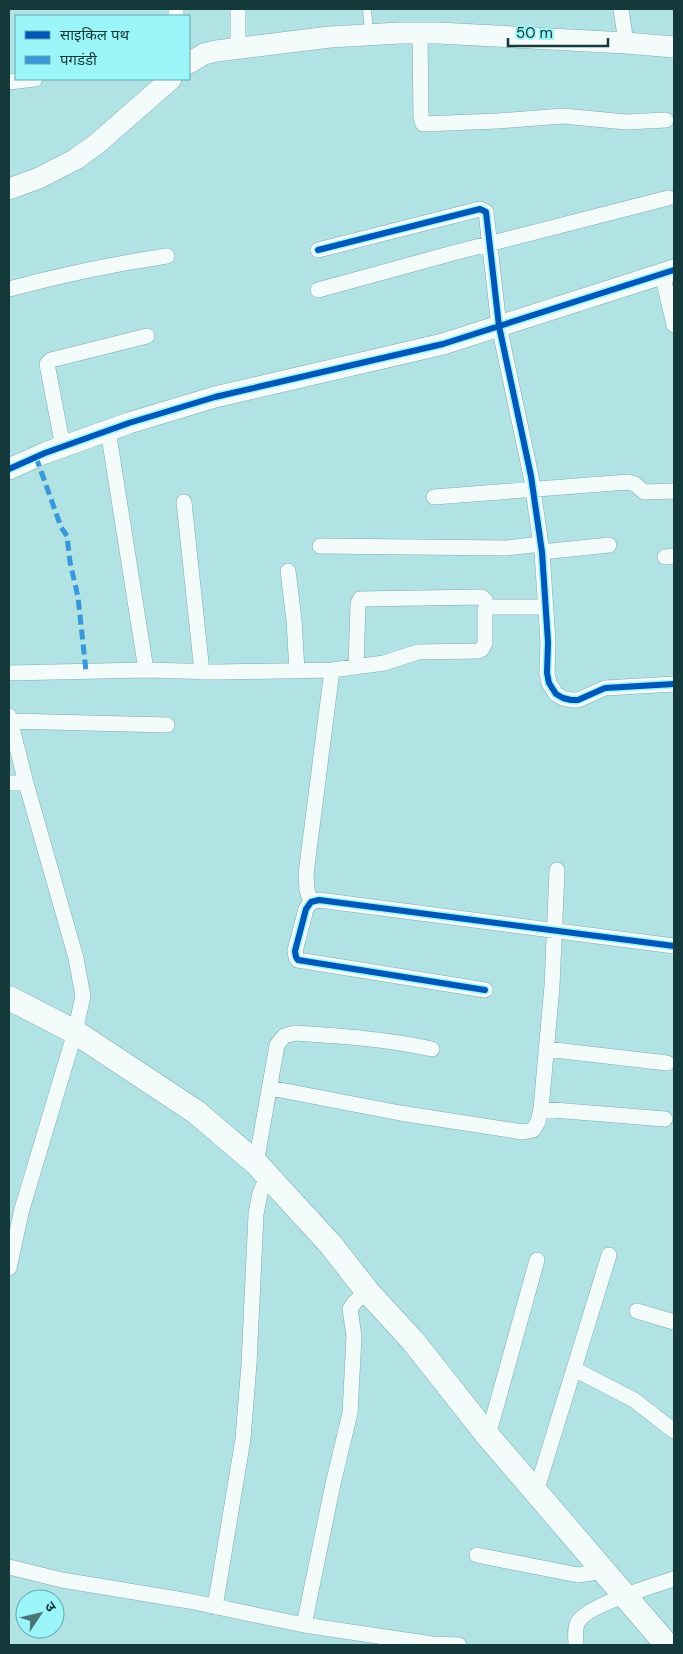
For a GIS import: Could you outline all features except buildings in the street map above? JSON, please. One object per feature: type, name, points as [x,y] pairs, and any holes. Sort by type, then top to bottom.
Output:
[{"type":"main road","points":[[9,998],[75,1032],[196,1112],[262,1169],[331,1245],[367,1291],[413,1341],[488,1436],[667,1645]]},
{"type":"street","points":[[238,9],[238,48]]},
{"type":"street","points":[[621,9],[626,43]]},
{"type":"street","points":[[194,57],[216,50],[330,37],[420,33],[674,47]]},
{"type":"street","points":[[420,33],[421,117],[423,124],[497,122],[564,116],[626,122],[666,120]]},
{"type":"street","points":[[9,82],[26,80]]},
{"type":"street","points":[[9,188],[39,178],[76,159],[170,80]]},
{"type":"street","points":[[318,290],[668,198]]},
{"type":"street","points":[[318,250],[483,209],[488,216],[499,326],[533,491],[542,548],[549,683],[556,694],[563,698],[578,700],[605,688],[674,684]]},
{"type":"street","points":[[9,289],[94,268],[166,256]]},
{"type":"street","points":[[9,469],[108,430],[215,397],[443,344],[668,272],[674,325]]},
{"type":"street","points":[[64,447],[47,364],[52,360],[147,336]]},
{"type":"street","points":[[108,430],[146,670]]},
{"type":"street","points":[[434,497],[533,491],[628,482],[635,484],[644,492],[674,491]]},
{"type":"street","points":[[184,502],[202,672]]},
{"type":"street","points":[[320,546],[542,548],[610,544]]},
{"type":"street","points":[[288,571],[294,620],[297,671]]},
{"type":"street","points":[[9,673],[146,670],[202,672],[332,670],[356,667],[384,663],[418,652],[480,650],[484,647],[485,643],[485,610],[487,608],[484,600],[482,597],[360,600],[358,604],[356,667]]},
{"type":"street","points":[[487,608],[546,606]]},
{"type":"street","points":[[311,902],[307,890],[306,874],[332,670]]},
{"type":"street","points":[[9,1268],[22,1209],[82,1004],[82,987],[76,958],[12,738],[10,718],[167,725]]},
{"type":"street","points":[[9,784],[26,783]]},
{"type":"street","points":[[270,1088],[400,1113],[527,1132],[536,1128],[541,1109],[552,986],[557,870]]},
{"type":"street","points":[[485,990],[298,960],[295,951],[306,909],[311,902],[319,900],[674,946]]},
{"type":"street","points":[[215,1607],[243,1439],[249,1364],[256,1214],[260,1193],[270,1088],[277,1045],[281,1039],[289,1034],[366,1037],[432,1048]]},
{"type":"street","points":[[546,1049],[667,1063]]},
{"type":"street","points":[[541,1109],[665,1119]]},
{"type":"street","points":[[536,1492],[609,1255]]},
{"type":"street","points":[[488,1436],[537,1260]]},
{"type":"street","points":[[304,1625],[333,1484],[350,1413],[354,1336],[350,1309],[367,1291]]},
{"type":"street","points":[[637,1311],[674,1322]]},
{"type":"street","points":[[574,1369],[634,1400],[674,1431]]},
{"type":"street","points":[[477,1555],[578,1575],[604,1571]]},
{"type":"street","points":[[9,1567],[62,1580],[172,1598],[304,1625],[432,1644],[459,1645]]},
{"type":"street","points":[[576,1645],[575,1630],[580,1618],[624,1595],[674,1578]]},
{"type":"lane","points":[[367,9],[369,35]]},
{"type":"marked path","points":[[36,457],[61,527],[67,536],[70,562],[78,597],[86,671]]},
{"type":"cycle path","points":[[318,250],[480,209],[486,212],[499,326],[531,476],[542,552],[549,683],[556,694],[571,700],[578,700],[605,688],[674,684]]},
{"type":"cycle path","points":[[9,469],[45,453],[129,423],[215,397],[443,344],[674,270]]},
{"type":"cycle path","points":[[485,990],[298,960],[295,951],[306,909],[311,902],[319,900],[674,946]]}]
